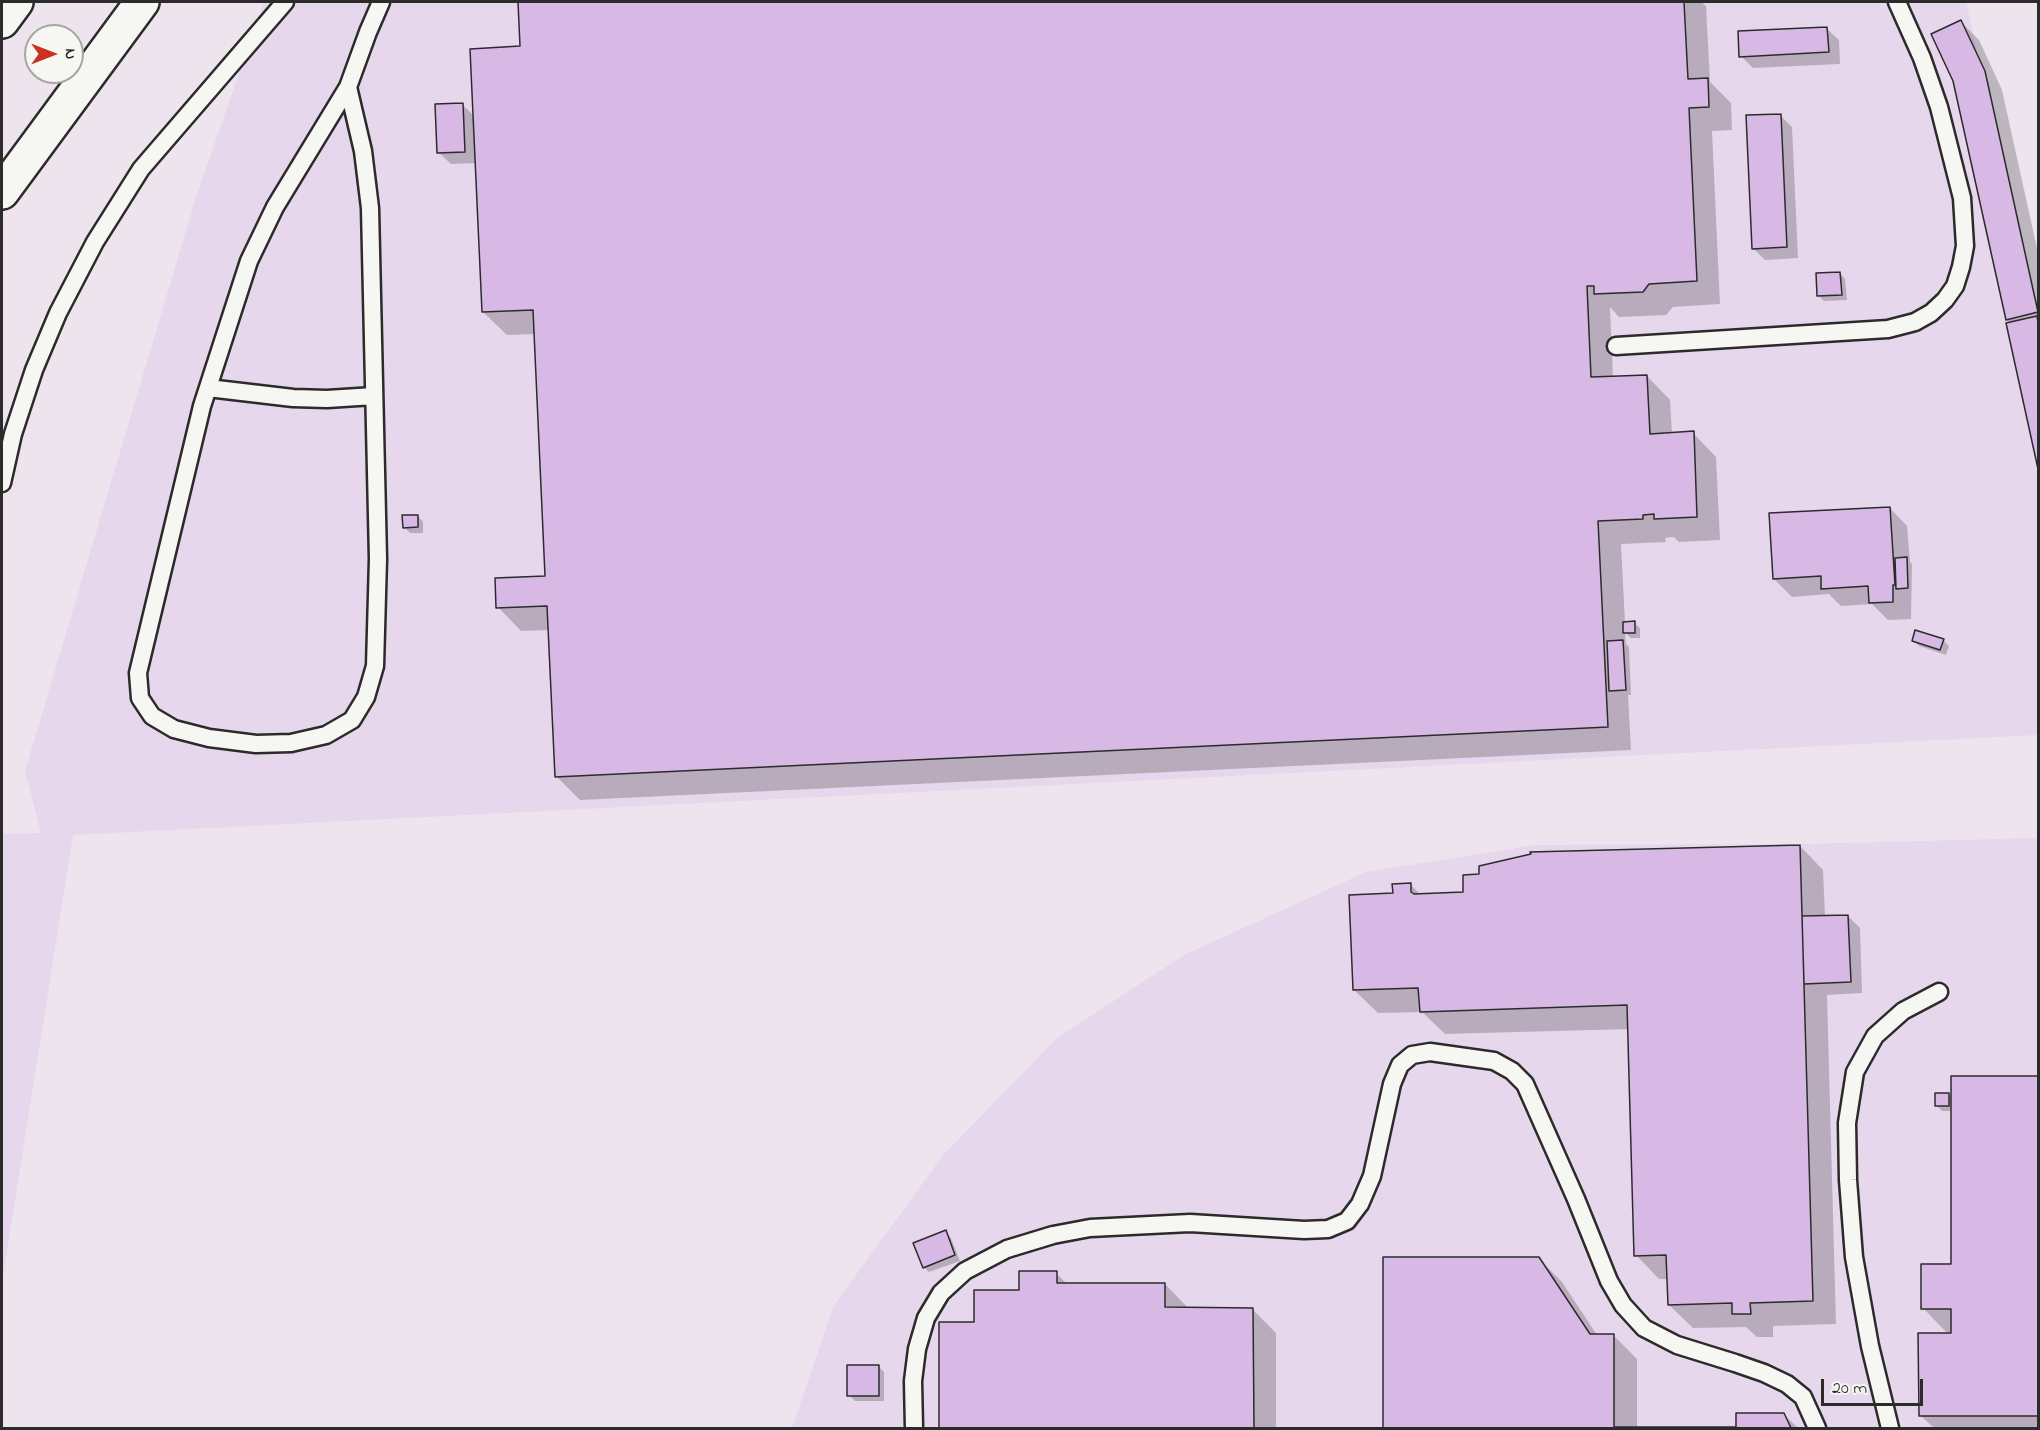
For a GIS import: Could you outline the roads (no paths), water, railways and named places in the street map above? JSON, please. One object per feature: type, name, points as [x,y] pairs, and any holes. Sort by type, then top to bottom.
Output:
[{"type":"main road","points":[[2,21],[16,2]]},
{"type":"main road","points":[[2,192],[142,2]]},
{"type":"lane","points":[[2,483],[13,434],[34,370],[58,313],[95,242],[141,169],[285,2]]},
{"type":"lane","points":[[348,87],[363,151],[370,208],[378,559],[375,666],[366,697],[352,720],[326,735],[291,743],[256,744],[209,738],[174,729],[152,716],[140,698],[138,673],[202,406],[249,261],[275,207],[348,87],[381,2]]},
{"type":"lane","points":[[1616,346],[1888,329],[1915,322],[1931,313],[1946,300],[1955,286],[1965,246],[1962,198],[1939,106],[1922,58],[1897,2]]},
{"type":"lane","points":[[208,388],[293,399],[374,396]]},
{"type":"lane","points":[[1890,1428],[1870,1346],[1854,1257],[1848,1180],[1847,1123],[1855,1072],[1875,1036],[1902,1011],[1939,992]]},
{"type":"lane","points":[[914,1428],[913,1381],[917,1349],[926,1318],[941,1293],[965,1270],[1007,1249],[1053,1235],[1090,1228],[1190,1223],[1304,1230],[1328,1229],[1347,1221],[1360,1204],[1372,1176],[1392,1084],[1400,1065],[1412,1055],[1430,1053],[1494,1060],[1512,1071],[1525,1084],[1576,1199],[1609,1281],[1623,1305],[1644,1328],[1677,1345],[1764,1373],[1787,1384],[1803,1397],[1817,1428]]}]
